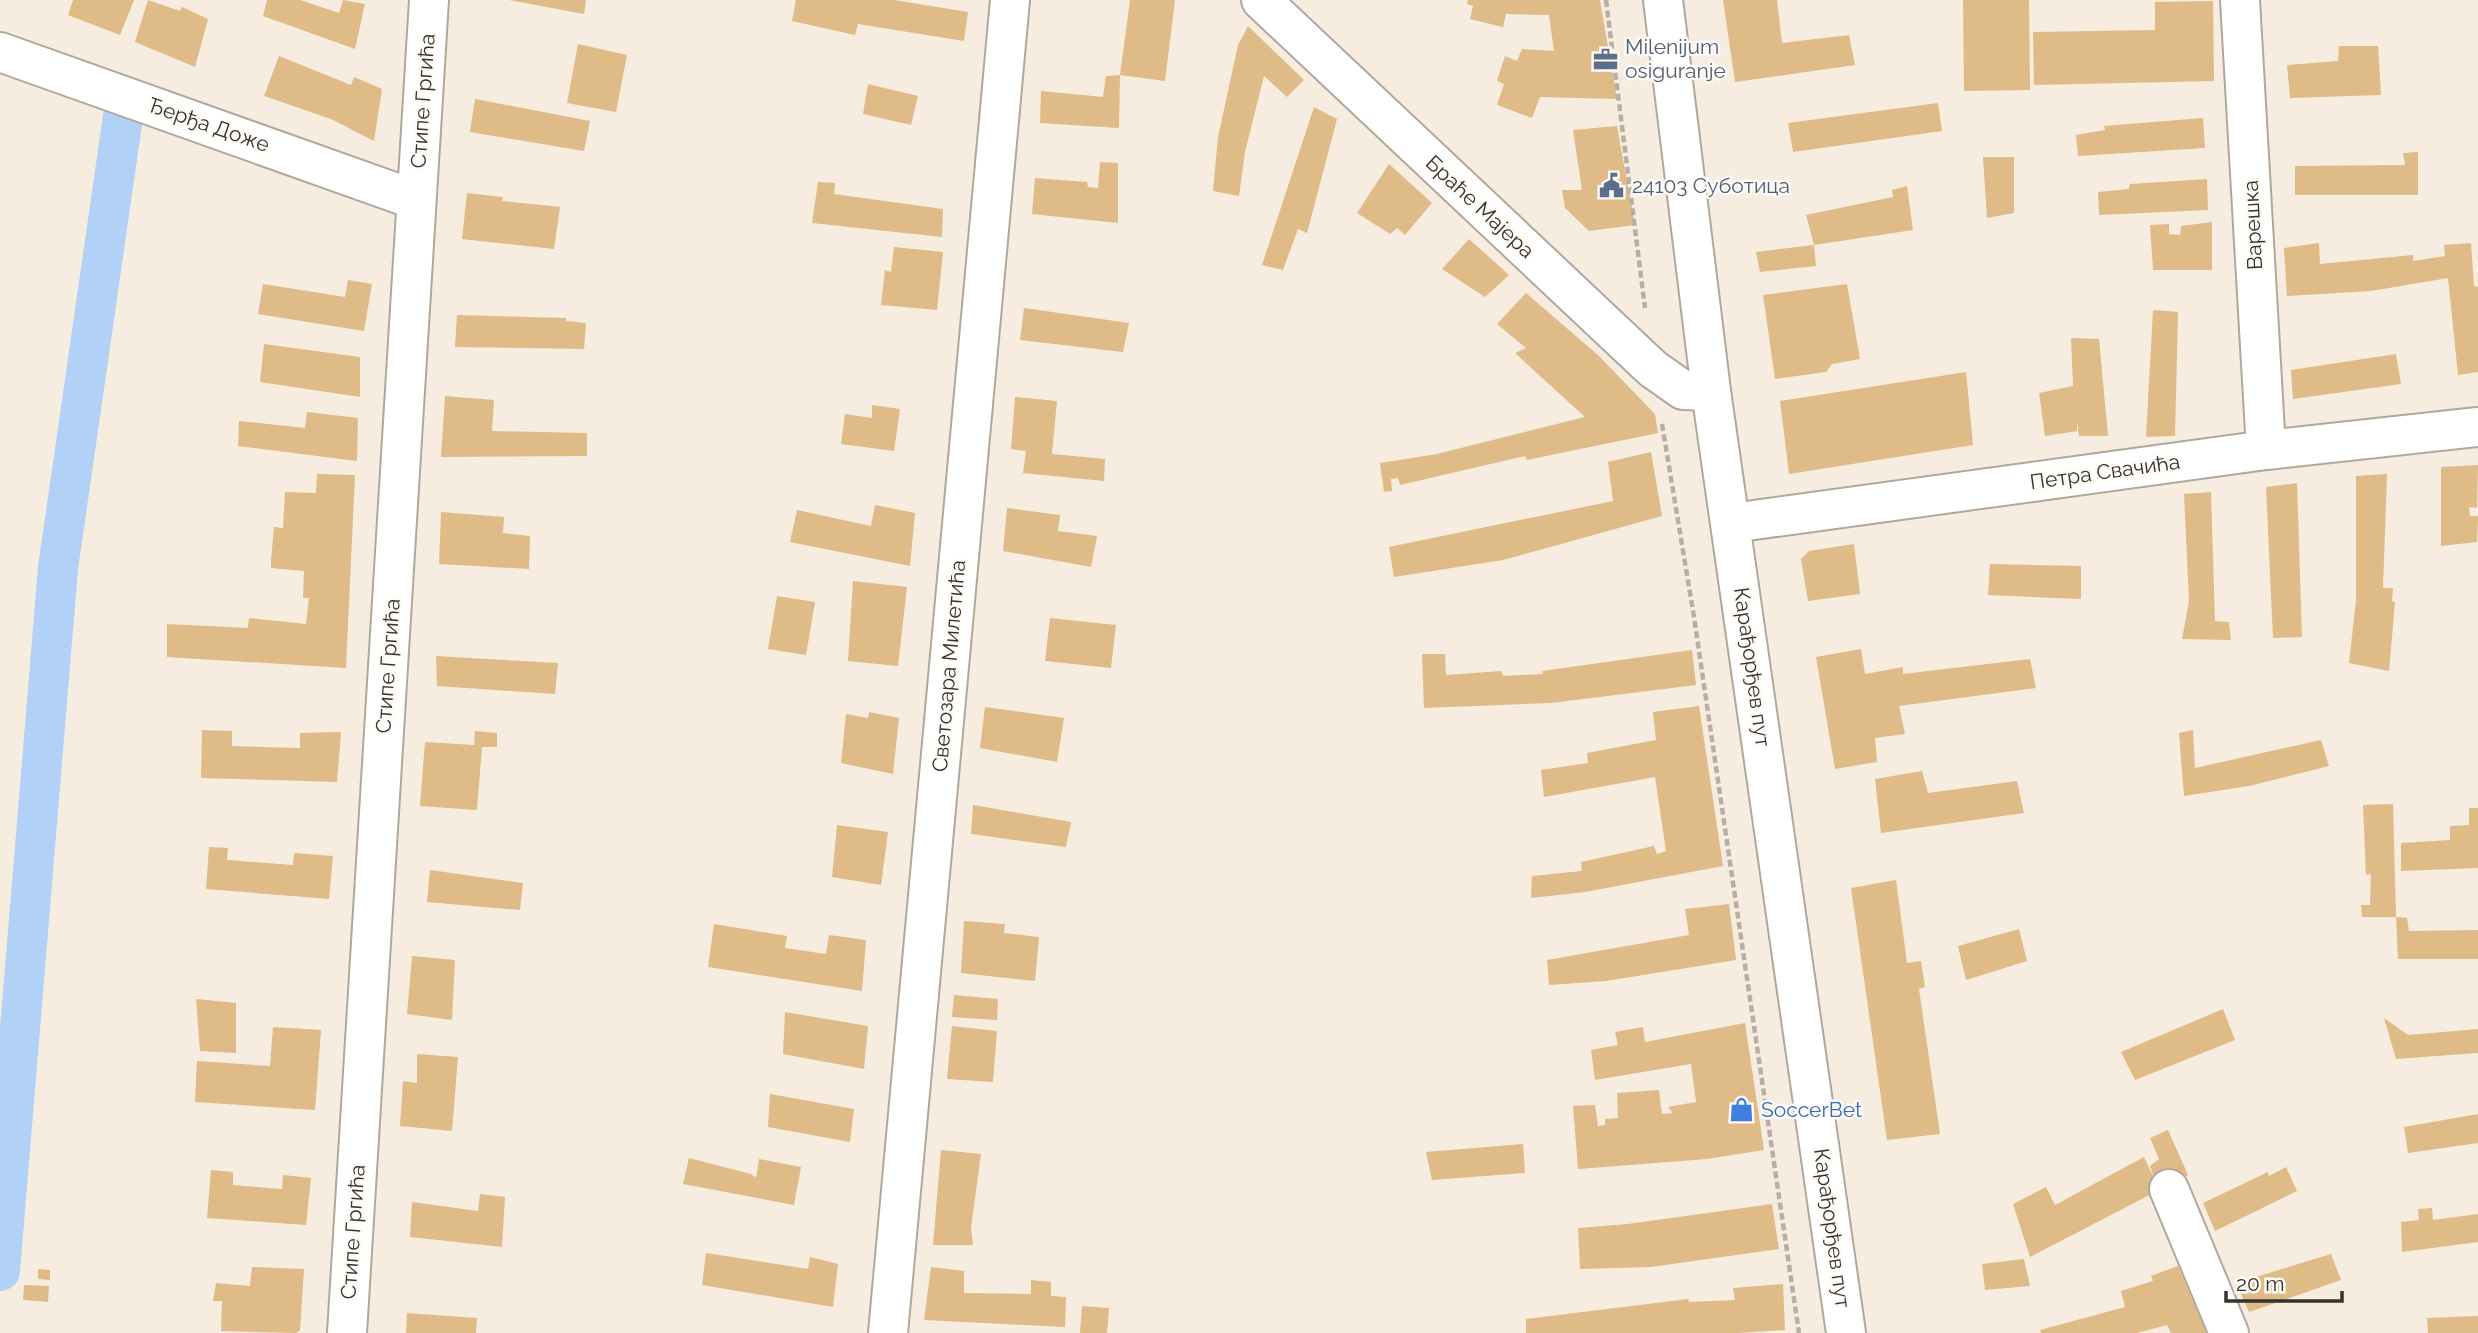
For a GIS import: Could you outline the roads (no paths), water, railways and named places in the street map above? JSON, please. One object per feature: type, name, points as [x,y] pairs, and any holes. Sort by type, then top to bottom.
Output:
[{"type":"street","name":"Стипе Гргића","points":[[347,1333],[429,0]]},
{"type":"street","name":"Светозара Милетића","points":[[888,1333],[1010,0]]},
{"type":"street","name":"Браће Мајера","points":[[1261,0],[1653,369],[1683,390],[1711,391]]},
{"type":"street","name":"Карађорђев пут","points":[[1662,0],[1711,391],[1846,1333]]},
{"type":"street","name":"Варешка","points":[[2240,0],[2266,450]]},
{"type":"street","name":"Ђерђа Доже","points":[[0,52],[416,200]]},
{"type":"street","name":"Петра Свачића","points":[[1732,523],[2266,450],[2478,427]]},
{"type":"street","points":[[2169,1189],[2229,1333]]},
{"type":"waterway","points":[[0,1271],[58,568],[126,96]]},
{"type":"place","name":"Milenijum osiguranje","points":[[1605,59]]},
{"type":"place","name":"24103 Суботица","points":[[1612,186]]},
{"type":"place","name":"SoccerBet","points":[[1741,1110]]}]
